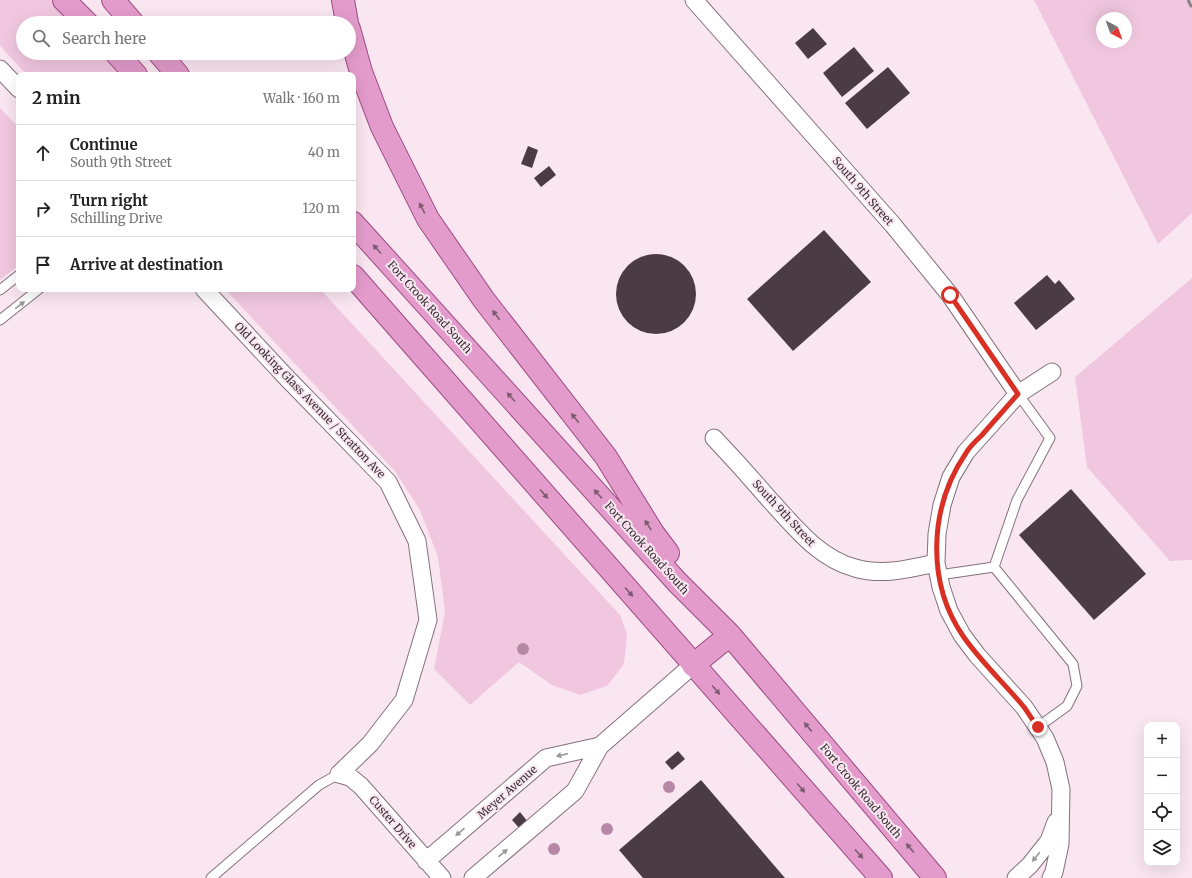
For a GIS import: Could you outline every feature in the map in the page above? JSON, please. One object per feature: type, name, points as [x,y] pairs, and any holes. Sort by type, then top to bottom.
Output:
[{"type":"main road","points":[[64,0],[80,16]]},
{"type":"main road","points":[[113,0],[127,16]]},
{"type":"main road","points":[[343,0],[346,16]]},
{"type":"main road","points":[[356,54],[361,72],[382,128],[428,219],[484,300],[606,457],[653,533],[730,635],[693,665]]},
{"type":"main road","points":[[122,60],[133,72]]},
{"type":"main road","points":[[165,60],[175,72]]},
{"type":"main road","name":"Fort Crook Road South","points":[[356,226],[677,582],[730,635],[935,878]]},
{"type":"main road","points":[[356,279],[881,878]]},
{"type":"main road","points":[[347,292],[518,465]]},
{"type":"street","name":"South 9th Street","points":[[694,0],[893,225],[950,295],[1018,394]]},
{"type":"street","points":[[0,69],[16,86]]},
{"type":"street","name":"Old Looking Glass Avenue / Stratton Ave","points":[[207,292],[286,377],[388,482],[417,541],[428,620],[404,700],[370,744],[339,774]]},
{"type":"street","points":[[1051,878],[1054,872],[1060,844],[1062,789],[1055,762],[1045,738],[1024,707],[976,655],[962,635],[949,611],[937,569],[937,534],[942,505],[951,477],[966,452],[1018,394],[1052,372]]},
{"type":"street","name":"South 9th Street","points":[[714,438],[802,536],[821,552],[839,562],[856,568],[877,572],[937,569]]},
{"type":"street","name":"Meyer Avenue","points":[[473,878],[575,791],[600,746],[693,665]]},
{"type":"street","name":"Meyer Avenue","points":[[426,861],[546,758],[600,746]]},
{"type":"street","name":"Custer Drive","points":[[339,774],[350,777],[361,786],[442,878]]},
{"type":"street","points":[[1016,878],[1030,865],[1049,842],[1061,810]]},
{"type":"lane","points":[[0,290],[16,277]]},
{"type":"lane","points":[[0,320],[35,292]]},
{"type":"lane","points":[[994,567],[1017,500],[1050,438],[1018,394]]},
{"type":"lane","points":[[937,569],[994,567]]},
{"type":"lane","points":[[994,567],[1073,664],[1077,686],[1067,706],[1038,727]]},
{"type":"lane","points":[[211,878],[319,785],[339,774]]},
{"type":"shaded area","points":[[0,0],[53,0],[68,16],[16,16],[16,60],[107,60],[118,72],[24,72],[0,46]]},
{"type":"shaded area","points":[[1034,0],[1192,0],[1192,213],[1158,244]]},
{"type":"shaded area","points":[[0,108],[16,125],[16,267],[0,280]]},
{"type":"shaded area","points":[[1192,278],[1192,560],[1170,561],[1087,467],[1075,377]]},
{"type":"shaded area","points":[[228,292],[323,292],[620,615],[627,634],[624,664],[607,686],[580,695],[552,685],[519,662],[470,705],[434,669],[445,612],[438,557],[419,508],[394,470]]},
{"type":"building","points":[[813,28],[827,44],[808,59],[795,43]]},
{"type":"building","points":[[854,47],[874,71],[842,97],[823,73]]},
{"type":"building","points":[[888,67],[910,93],[867,129],[845,103]]},
{"type":"building","points":[[528,146],[538,150],[532,168],[521,164]]},
{"type":"building","points":[[549,166],[556,175],[541,187],[534,178]]},
{"type":"building","points":[[824,230],[871,282],[793,351],[747,299]]},
{"type":"building","points":[[656,254],[671,257],[684,266],[693,279],[696,294],[693,309],[684,322],[671,331],[656,334],[641,331],[628,322],[619,309],[616,294],[619,279],[628,266],[641,257]]},
{"type":"building","points":[[1047,275],[1055,284],[1059,280],[1075,299],[1036,330],[1014,303]]},
{"type":"building","points":[[1071,489],[1146,574],[1094,620],[1019,535]]},
{"type":"building","points":[[678,751],[685,759],[672,770],[665,762]]},
{"type":"building","points":[[701,780],[785,878],[643,878],[619,850]]},
{"type":"building","points":[[520,812],[528,822],[520,829],[512,820]]},
{"type":"railway","points":[[1188,0],[1192,8]]},
{"type":"route","points":[[950,295],[1018,394],[966,452],[951,477],[942,505],[937,534],[936,563],[941,587],[949,611],[962,635],[976,655],[1024,707],[1038,727]]}]
